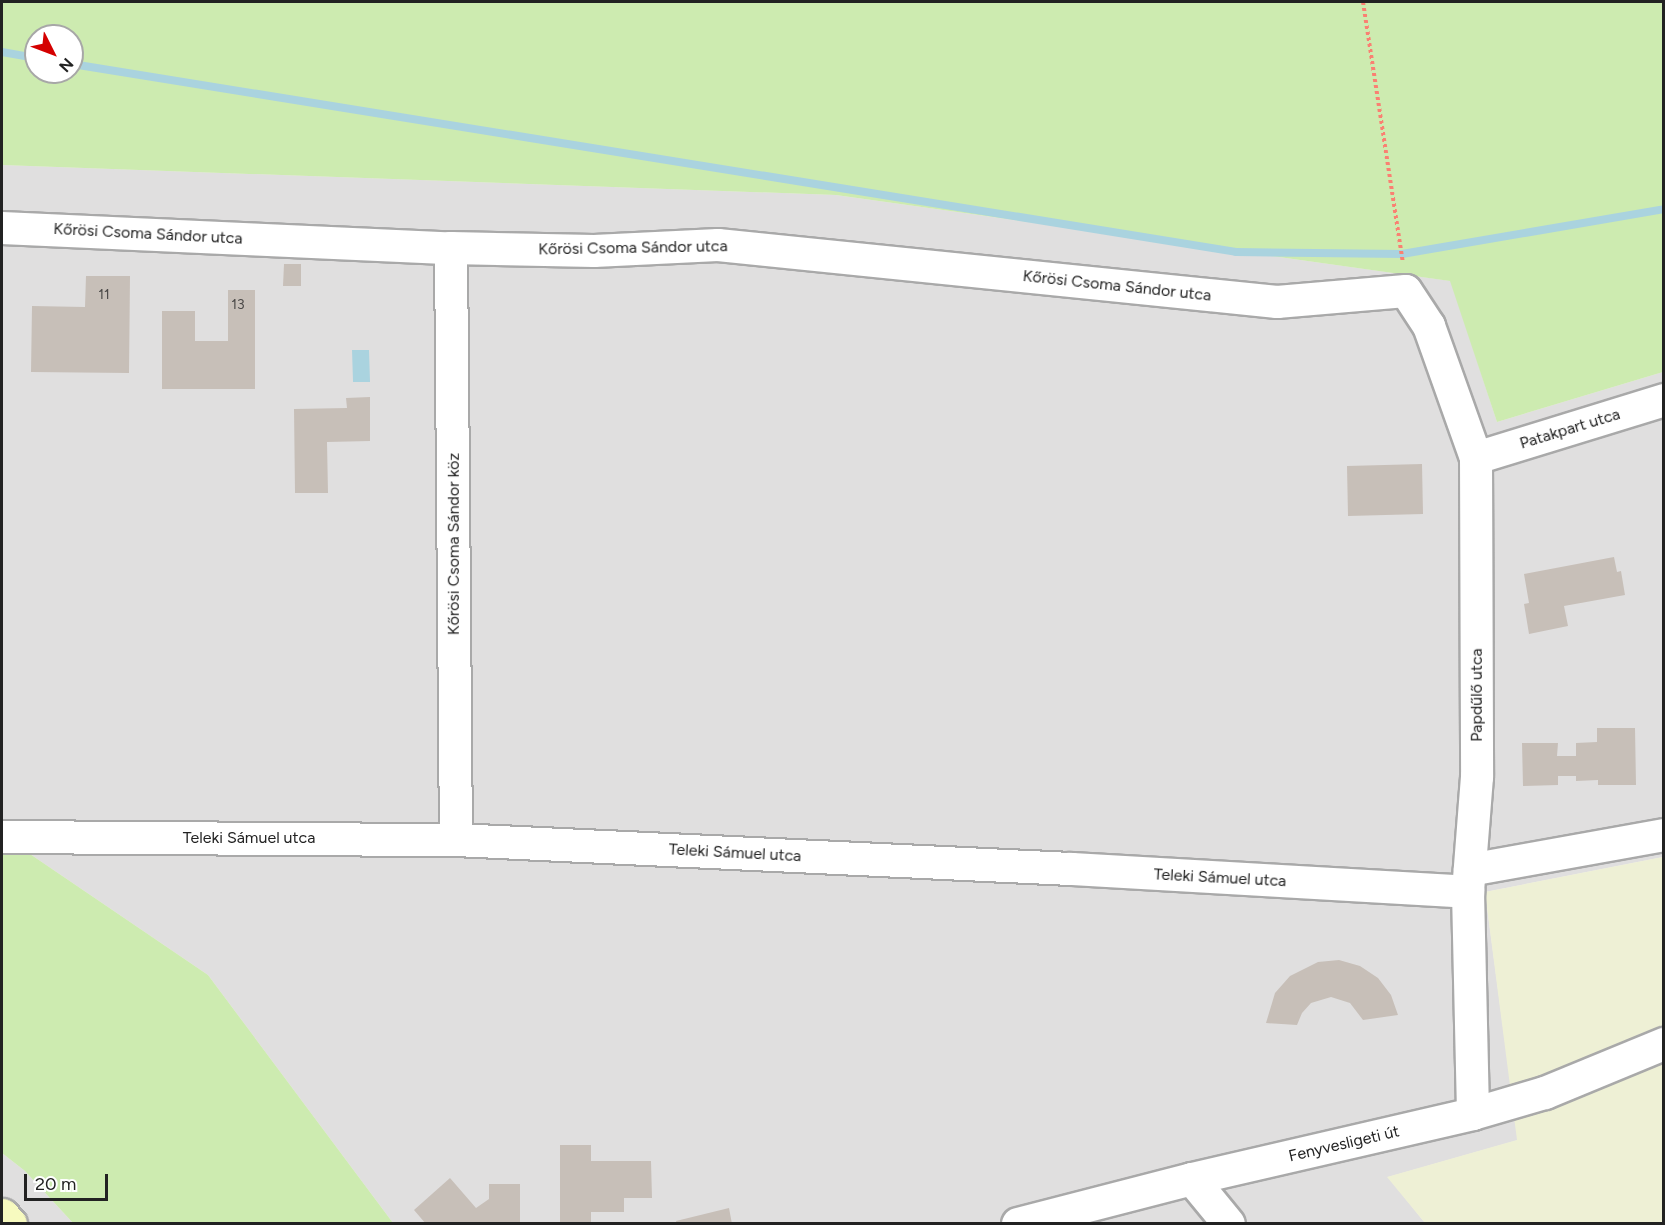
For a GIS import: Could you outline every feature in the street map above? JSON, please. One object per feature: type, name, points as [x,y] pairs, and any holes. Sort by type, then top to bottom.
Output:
[{"type":"street","name":"Kőrösi Csoma Sándor utca","points":[[2,228],[451,248],[594,251],[718,244],[1277,302],[1406,291]]},
{"type":"street","name":"Kőrösi Csoma Sándor köz","points":[[451,248],[456,840]]},
{"type":"street","name":"Papdűlő utca","points":[[1406,291],[1429,326],[1476,458],[1477,777],[1469,881],[1473,1114]]},
{"type":"street","name":"Patakpart utca","points":[[1476,458],[1664,400]]},
{"type":"street","name":"Teleki Sámuel utca","points":[[2,837],[456,840],[1071,869],[1469,881],[1664,835]]},
{"type":"street","name":"Fenyvesligeti út","points":[[1018,1224],[1192,1179],[1473,1114],[1545,1093],[1664,1044]]},
{"type":"street","points":[[1192,1179],[1228,1224]]},
{"type":"street","points":[[2,1215],[10,1224]]},
{"type":"path","points":[[1363,2],[1406,291]]},
{"type":"shaded area","points":[[2,165],[836,195],[1451,281],[1497,422],[1663,372],[1663,857],[1485,892],[1518,1140],[1388,1177],[1425,1223],[393,1223],[208,975],[2,835]]},
{"type":"shaded area","points":[[2,1153],[25,1171],[73,1223],[2,1223]]},
{"type":"green space","points":[[2,2],[1663,2],[1663,372],[1497,422],[1450,281],[836,195],[2,165]]},
{"type":"green space","points":[[2,835],[208,975],[393,1223],[73,1223],[25,1171],[2,1153]]},
{"type":"green space","points":[[1663,857],[1663,1223],[1425,1223],[1387,1177],[1517,1140],[1485,892]]},
{"type":"water","points":[[352,350],[369,350],[370,382],[353,382]]},
{"type":"building","points":[[284,264],[301,264],[301,286],[283,286]]},
{"type":"building","points":[[86,276],[130,276],[129,373],[31,372],[32,306],[85,307]]},
{"type":"building","points":[[228,290],[255,290],[255,389],[162,389],[162,311],[195,311],[195,341],[228,341]]},
{"type":"building","points":[[370,397],[370,441],[327,442],[328,493],[295,493],[294,409],[347,408],[346,398]]},
{"type":"building","points":[[1422,464],[1423,514],[1348,516],[1347,466]]},
{"type":"building","points":[[1614,557],[1617,572],[1621,571],[1625,595],[1564,606],[1568,626],[1529,634],[1524,604],[1529,603],[1524,574]]},
{"type":"building","points":[[1597,728],[1635,728],[1636,785],[1598,785],[1598,780],[1576,781],[1576,776],[1558,776],[1558,785],[1523,786],[1522,743],[1558,743],[1557,756],[1576,756],[1576,743],[1597,742]]},
{"type":"building","points":[[1339,960],[1360,966],[1378,978],[1391,995],[1398,1015],[1363,1020],[1350,1003],[1331,997],[1311,1003],[1302,1013],[1297,1025],[1266,1023],[1275,993],[1290,976],[1318,962]]},
{"type":"building","points":[[560,1145],[591,1145],[591,1161],[651,1161],[652,1198],[624,1198],[624,1212],[591,1212],[591,1224],[560,1224]]},
{"type":"building","points":[[450,1178],[476,1208],[489,1199],[489,1184],[520,1184],[520,1224],[426,1224],[414,1210]]},
{"type":"building","points":[[729,1208],[732,1224],[677,1224],[676,1221]]},
{"type":"waterway","points":[[2,52],[24,56]]},
{"type":"waterway","points":[[84,66],[1236,252],[1402,254],[1664,209]]}]
